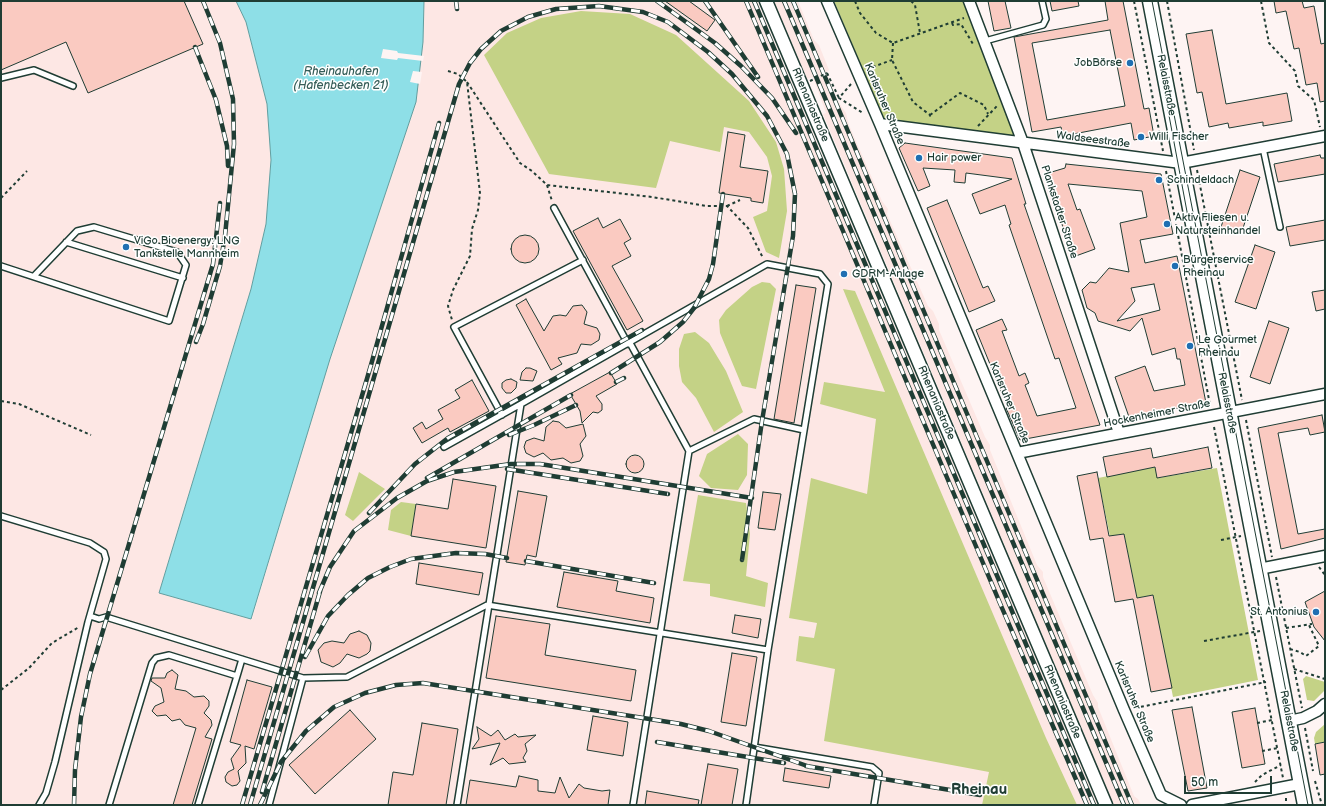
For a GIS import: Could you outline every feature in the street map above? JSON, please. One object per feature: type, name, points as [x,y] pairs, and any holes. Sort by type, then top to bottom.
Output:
[{"type":"main road","name":"Relaisstraße","points":[[1150,1],[1304,804]]},
{"type":"street","name":"Rhenaniastraße","points":[[766,1],[1106,805]]},
{"type":"street","name":"Karlsruher Straße","points":[[827,1],[880,124],[1124,710],[1161,794],[1181,805]]},
{"type":"street","name":"Plankstadter Straße","points":[[969,1],[1023,143],[1119,433]]},
{"type":"street","name":"Waldseestraße","points":[[880,124],[1181,163],[1324,136]]},
{"type":"street","name":"Hockenheimer Straße","points":[[1017,453],[1325,394]]},
{"type":"street","points":[[1259,569],[1325,556]]},
{"type":"street","points":[[1289,721],[1304,718],[1317,711],[1325,704]]},
{"type":"street","points":[[1192,805],[1242,800],[1285,786],[1300,784]]},
{"type":"lane","points":[[985,41],[1043,25],[1046,19],[1042,1]]},
{"type":"lane","points":[[1,78],[34,70],[73,86]]},
{"type":"lane","points":[[1263,148],[1280,227]]},
{"type":"lane","points":[[554,208],[689,451],[634,805]]},
{"type":"lane","points":[[1,266],[34,276],[94,298],[169,321],[186,265],[177,252],[94,227],[77,231],[34,276]]},
{"type":"lane","points":[[66,242],[183,278]]},
{"type":"lane","points":[[502,415],[454,327],[583,260]]},
{"type":"lane","points":[[444,447],[629,344],[767,264],[820,274],[828,284],[768,650],[746,805]]},
{"type":"lane","points":[[456,805],[487,605],[521,404]]},
{"type":"lane","points":[[689,451],[754,419],[804,430]]},
{"type":"lane","points":[[1,516],[90,543],[104,552],[105,566],[89,619],[55,762],[46,793],[39,805]]},
{"type":"lane","points":[[89,619],[106,618],[303,678],[347,677],[487,605],[768,650]]},
{"type":"lane","points":[[109,805],[152,663],[156,658],[169,654],[237,676]]},
{"type":"lane","points":[[198,805],[242,659]]},
{"type":"lane","points":[[269,805],[303,678]]},
{"type":"lane","points":[[754,747],[872,767],[879,773],[874,805]]},
{"type":"path","points":[[856,1],[860,14],[876,33],[893,43]]},
{"type":"path","points":[[911,1],[915,5],[920,33]]},
{"type":"path","points":[[1134,1],[1212,416],[1278,748],[1285,786],[1286,805]]},
{"type":"path","points":[[1261,1],[1269,43],[1295,71],[1298,86],[1314,100],[1324,136]]},
{"type":"path","points":[[893,43],[953,22],[953,25],[961,24],[973,44]]},
{"type":"path","points":[[893,43],[892,60],[914,102],[930,115]]},
{"type":"path","points":[[871,68],[892,60]]},
{"type":"path","points":[[448,71],[458,74],[467,82],[520,163],[547,185],[652,197],[707,206],[727,206],[740,200]]},
{"type":"path","points":[[810,81],[827,73],[839,98],[880,124]]},
{"type":"path","points":[[839,98],[858,75]]},
{"type":"path","points":[[454,327],[448,306],[453,290],[470,256],[472,229],[478,210],[480,193],[467,82]]},
{"type":"path","points":[[930,115],[960,93],[984,105],[988,114]]},
{"type":"path","points":[[969,136],[988,114],[1006,98]]},
{"type":"path","points":[[1,198],[27,170]]},
{"type":"path","points":[[547,185],[554,208]]},
{"type":"path","points":[[727,206],[748,228],[755,245],[767,264]]},
{"type":"path","points":[[1,401],[19,404],[91,435]]},
{"type":"path","points":[[1221,540],[1236,537]]},
{"type":"path","points":[[1,690],[29,668],[52,643],[89,619]]},
{"type":"path","points":[[1286,628],[1312,624]]},
{"type":"path","points":[[1290,649],[1300,652],[1306,656],[1319,646],[1309,625]]},
{"type":"path","points":[[1204,641],[1255,632]]},
{"type":"path","points":[[1294,669],[1325,679]]},
{"type":"path","points":[[1124,710],[1280,680]]},
{"type":"path","points":[[1257,723],[1272,720]]},
{"type":"path","points":[[1262,751],[1278,748]]},
{"type":"path","points":[[1242,800],[1262,775],[1281,765]]},
{"type":"shaded area","points":[[1,1],[236,1],[246,22],[267,104],[271,160],[266,224],[251,289],[159,593],[252,619],[423,42],[424,1],[757,1],[1098,805],[1,805]]},
{"type":"shaded area","points":[[774,1],[798,1],[814,40],[819,45],[829,70],[826,72],[837,100],[846,113],[849,125],[882,201],[888,209],[887,214],[928,306],[933,311],[939,324],[939,330],[985,437],[990,445],[990,450],[1037,565],[1043,572],[1043,577],[1093,695],[1098,703],[1098,707],[1134,796],[1138,799],[1141,805],[1114,805],[823,114],[826,113],[813,77],[807,79]]},
{"type":"green space","points":[[834,1],[967,1],[1023,143],[884,119]]},
{"type":"green space","points":[[581,11],[630,14],[676,35],[749,101],[776,142],[784,169],[787,211],[779,258],[766,252],[753,217],[767,211],[772,176],[767,157],[749,132],[724,127],[720,152],[670,141],[656,188],[549,174],[484,55],[507,33],[541,18]]},
{"type":"green space","points":[[762,282],[770,283],[776,289],[756,389],[742,386],[720,333],[719,320],[726,310],[752,287]]},
{"type":"green space","points":[[843,289],[855,291],[1046,738],[1077,805],[982,805],[989,772],[824,741],[835,669],[796,661],[799,636],[814,638],[817,623],[789,618],[811,478],[867,494],[876,419],[820,404],[824,382],[885,392]]},
{"type":"green space","points":[[695,332],[709,343],[726,371],[743,412],[714,432],[696,398],[682,382],[679,366],[679,349],[684,334]]},
{"type":"green space","points":[[738,434],[748,444],[747,475],[738,490],[711,488],[699,476],[707,454]]},
{"type":"green space","points":[[1155,467],[1158,478],[1217,468],[1258,680],[1173,697],[1153,595],[1137,598],[1124,534],[1110,536],[1098,478]]},
{"type":"green space","points":[[359,472],[385,489],[353,521],[345,515]]},
{"type":"green space","points":[[698,495],[746,503],[750,534],[746,576],[768,583],[765,607],[710,596],[710,584],[683,581]]},
{"type":"green space","points":[[401,502],[416,504],[411,536],[388,530],[391,510]]},
{"type":"green space","points":[[1306,676],[1325,682],[1325,690],[1314,701],[1307,700],[1303,679]]},
{"type":"green space","points":[[1325,724],[1325,742],[1315,744],[1314,738],[1316,732]]},
{"type":"water","name":"Rheinauhafen (Hafenbecken 21)","points":[[236,1],[424,1],[423,42],[416,102],[330,359],[251,619],[159,593],[251,289],[266,224],[271,160],[267,104],[246,22]]},
{"type":"pier","points":[[383,49],[397,51],[398,53],[424,56],[423,61],[398,58],[397,60],[381,58]]},
{"type":"pier","points":[[413,71],[422,72],[420,84],[410,82]]},
{"type":"building","points":[[1,1],[184,1],[203,44],[88,93],[66,42],[1,70]]},
{"type":"building","points":[[665,1],[689,1],[715,20],[707,31]]},
{"type":"building","points":[[988,1],[1005,1],[1011,28],[994,31]]},
{"type":"building","points":[[1050,1],[1078,1],[1079,6],[1052,11]]},
{"type":"building","points":[[1105,1],[1123,1],[1144,109],[1149,108],[1154,136],[1134,140],[1131,123],[1063,136],[1061,127],[1032,132],[1014,37],[1108,20]],"holes":[[[1110,30],[1125,106],[1047,120],[1032,43]]]},
{"type":"building","points":[[1274,1],[1302,1],[1304,8],[1314,6],[1321,44],[1325,43],[1325,101],[1320,102],[1317,83],[1306,85],[1299,48],[1294,49],[1286,11],[1276,13]]},
{"type":"building","points":[[1212,30],[1226,104],[1287,93],[1292,121],[1263,126],[1263,122],[1229,128],[1228,123],[1209,127],[1202,92],[1197,93],[1186,34]]},
{"type":"building","points":[[728,132],[745,135],[740,167],[768,171],[763,203],[751,201],[751,198],[719,193]]},
{"type":"building","points":[[905,143],[1012,158],[1026,204],[1024,204],[1100,425],[1020,440],[976,330],[1002,319],[1007,330],[1002,331],[1019,376],[1025,373],[1029,383],[1025,385],[1037,416],[1076,408],[1059,358],[1055,359],[1009,225],[1011,224],[1005,205],[980,214],[972,194],[1012,179],[966,173],[965,183],[954,182],[955,170],[923,168],[930,186],[918,191],[899,148]]},
{"type":"building","points":[[1320,155],[1321,158],[1325,158],[1325,174],[1278,182],[1274,164]]},
{"type":"building","points":[[1066,164],[1161,174],[1173,234],[1140,240],[1145,263],[1177,256],[1206,403],[1129,417],[1115,377],[1145,366],[1154,391],[1185,385],[1180,359],[1177,359],[1175,348],[1152,355],[1142,318],[1130,331],[1098,321],[1095,313],[1087,308],[1082,290],[1090,282],[1096,283],[1109,268],[1129,272],[1120,223],[1147,217],[1142,191],[1068,184],[1077,210],[1080,209],[1095,249],[1073,257],[1045,174],[1065,168]],"holes":[[[1154,284],[1160,310],[1117,321],[1135,301],[1131,288]]]},
{"type":"building","points":[[1240,170],[1260,177],[1241,234],[1221,227]]},
{"type":"building","points":[[947,200],[983,288],[988,286],[995,301],[969,312],[927,208]]},
{"type":"building","points":[[598,218],[603,228],[620,219],[631,239],[624,243],[631,256],[612,266],[643,321],[627,330],[573,231]]},
{"type":"building","points":[[1325,220],[1325,240],[1290,246],[1286,227]]},
{"type":"building","points":[[525,235],[535,239],[539,249],[535,259],[525,263],[515,259],[511,249],[515,239]]},
{"type":"building","points":[[1255,245],[1275,252],[1256,309],[1235,302]]},
{"type":"building","points":[[796,285],[816,288],[794,423],[774,419]]},
{"type":"building","points":[[1325,290],[1325,309],[1316,311],[1312,292]]},
{"type":"building","points":[[526,299],[544,331],[553,316],[566,316],[573,306],[582,305],[587,312],[584,324],[597,328],[600,334],[599,340],[591,345],[581,344],[577,353],[558,358],[562,364],[551,370],[516,305]]},
{"type":"building","points":[[1269,321],[1289,328],[1270,384],[1250,377]]},
{"type":"building","points":[[526,368],[537,371],[533,381],[520,380],[522,372]]},
{"type":"building","points":[[610,372],[617,384],[596,396],[602,404],[602,410],[598,413],[593,412],[582,423],[580,411],[570,394]]},
{"type":"building","points":[[511,379],[517,382],[516,388],[511,393],[506,393],[502,388],[502,383]]},
{"type":"building","points":[[472,380],[489,411],[450,432],[448,428],[422,443],[413,428],[422,422],[426,429],[443,419],[438,410],[460,398],[455,390]]},
{"type":"building","points":[[1322,415],[1325,432],[1310,435],[1308,428],[1278,433],[1298,534],[1325,529],[1325,538],[1281,549],[1258,428]]},
{"type":"building","points":[[553,421],[559,422],[566,428],[583,424],[586,436],[580,444],[583,456],[580,461],[571,463],[563,458],[551,460],[543,453],[534,457],[526,453],[524,447],[526,441],[534,438],[544,441],[546,427]]},
{"type":"building","points":[[1208,447],[1212,468],[1157,478],[1155,467],[1107,477],[1103,457],[1151,448],[1153,458]]},
{"type":"building","points":[[631,455],[639,455],[644,460],[642,471],[639,473],[631,473],[626,468],[626,460]]},
{"type":"building","points":[[1097,472],[1109,536],[1124,534],[1137,598],[1153,595],[1172,688],[1151,692],[1133,599],[1115,602],[1103,538],[1090,540],[1077,476]]},
{"type":"building","points":[[453,479],[496,486],[486,548],[411,536],[416,504],[448,509]]},
{"type":"building","points":[[518,491],[547,496],[536,557],[527,555],[525,565],[506,562]]},
{"type":"building","points":[[763,492],[781,494],[775,530],[758,528]]},
{"type":"building","points":[[419,563],[483,573],[479,595],[416,584]]},
{"type":"building","points":[[564,572],[618,581],[616,591],[654,598],[650,623],[557,607]]},
{"type":"building","name":"St. Antonius","points":[[1325,591],[1325,641],[1314,627],[1305,602]]},
{"type":"building","points":[[735,615],[761,619],[758,638],[732,633]]},
{"type":"building","points":[[496,616],[550,624],[545,655],[636,670],[631,701],[486,678]]},
{"type":"building","points":[[359,631],[367,635],[371,643],[370,651],[367,654],[359,658],[347,654],[340,663],[333,667],[321,662],[318,650],[324,643],[332,641],[344,643],[350,634]]},
{"type":"building","points":[[732,653],[757,657],[746,726],[721,722]]},
{"type":"building","points":[[172,670],[178,675],[175,689],[186,691],[194,697],[204,696],[209,701],[209,706],[204,713],[211,720],[212,725],[205,737],[212,739],[192,805],[173,805],[196,728],[185,725],[180,719],[172,721],[166,715],[157,716],[152,711],[155,706],[164,702],[161,688],[151,681],[152,678],[165,678],[167,673]]},
{"type":"building","points":[[247,680],[272,687],[254,749],[245,746],[246,763],[238,771],[240,781],[237,785],[232,786],[226,782],[225,777],[228,772],[234,769],[231,759],[241,745],[230,742]]},
{"type":"building","points":[[1192,707],[1207,788],[1188,791],[1172,710]]},
{"type":"building","points":[[1255,708],[1265,764],[1242,768],[1232,712]]},
{"type":"building","points":[[350,710],[376,739],[315,794],[289,765]]},
{"type":"building","points":[[593,716],[628,722],[623,756],[587,750]]},
{"type":"building","points":[[422,723],[458,729],[446,805],[388,805],[393,772],[413,775]]},
{"type":"building","points":[[477,727],[491,736],[498,730],[505,740],[515,734],[518,737],[536,735],[525,744],[527,751],[523,758],[526,762],[509,764],[503,758],[490,765],[500,743],[472,749],[479,739]]},
{"type":"building","points":[[1325,742],[1325,774],[1320,775],[1315,744]]},
{"type":"building","points":[[708,764],[738,769],[732,805],[701,805]]},
{"type":"building","points":[[785,768],[831,776],[829,788],[783,781]]},
{"type":"building","points":[[519,776],[538,780],[538,791],[555,793],[560,777],[569,798],[579,784],[584,788],[602,791],[610,790],[608,805],[466,805],[470,780],[516,787]]},
{"type":"building","points":[[647,791],[699,800],[698,805],[645,805]]},
{"type":"tram line","points":[[1152,1],[1308,805]]},
{"type":"tram line","points":[[1159,62],[1188,217]]},
{"type":"railway","points":[[196,342],[203,324],[220,266],[225,236],[234,144],[233,99],[220,43],[203,1]]},
{"type":"railway","points":[[456,1],[457,9]]},
{"type":"railway","points":[[657,1],[715,43],[741,66],[772,98],[796,133]]},
{"type":"railway","points":[[705,1],[758,77]]},
{"type":"railway","points":[[746,1],[1002,608],[1087,805]]},
{"type":"railway","points":[[754,1],[1094,805]]},
{"type":"railway","points":[[784,1],[1124,805]]},
{"type":"railway","points":[[793,1],[1132,805]]},
{"type":"railway","points":[[250,805],[459,84],[470,63],[481,49],[501,31],[528,17],[556,9],[599,6],[643,12],[668,22],[708,52],[732,74],[767,116],[787,154],[795,194],[793,236],[762,421],[742,560]]},
{"type":"railway","points":[[195,47],[216,100],[227,146],[228,166]]},
{"type":"railway","points":[[242,805],[371,365],[439,123]]},
{"type":"railway","points":[[611,373],[660,342],[683,322],[694,308],[709,279],[713,264],[723,194]]},
{"type":"railway","points":[[74,805],[75,770],[81,717],[90,674],[213,264],[220,203]]},
{"type":"railway","points":[[369,513],[415,464],[448,438],[642,330]]},
{"type":"railway","points":[[616,382],[624,378]]},
{"type":"railway","points":[[427,478],[571,395]]},
{"type":"railway","points":[[509,435],[576,405]]},
{"type":"railway","points":[[319,593],[330,567],[354,531],[397,498],[427,481],[454,472],[511,464],[540,464],[752,498]]},
{"type":"railway","points":[[507,469],[668,494]]},
{"type":"railway","points":[[305,657],[328,616],[348,595],[368,578],[390,567],[411,559],[456,553],[485,554],[507,558]]},
{"type":"railway","points":[[526,561],[654,583]]},
{"type":"railway","points":[[262,792],[321,588]]},
{"type":"railway","points":[[260,805],[281,762],[306,731],[334,707],[365,693],[396,685],[423,683],[681,724],[709,731],[810,767]]},
{"type":"railway","points":[[657,742],[784,763]]},
{"type":"railway","points":[[806,766],[980,795]]},
{"type":"place","name":"JobBörse","points":[[1130,63]]},
{"type":"place","name":"Willi Fischer","points":[[1141,137]]},
{"type":"place","name":"Hair power","points":[[919,158]]},
{"type":"place","name":"Schindeldach","points":[[1159,180]]},
{"type":"place","name":"Aktiv Fliesen u. Natursteinhandel","points":[[1167,224]]},
{"type":"place","name":"ViGo Bioenergy: LNG Tankstelle Mannheim","points":[[126,247]]},
{"type":"place","name":"Bürgerservice Rheinau","points":[[1175,266]]},
{"type":"place","name":"GDRM-Anlage","points":[[844,274]]},
{"type":"place","name":"Le Gourmet Rheinau","points":[[1190,346]]},
{"type":"place","name":"St. Antonius","points":[[1316,612]]},
{"type":"district","name":"Rheinau","points":[[979,790]]}]
